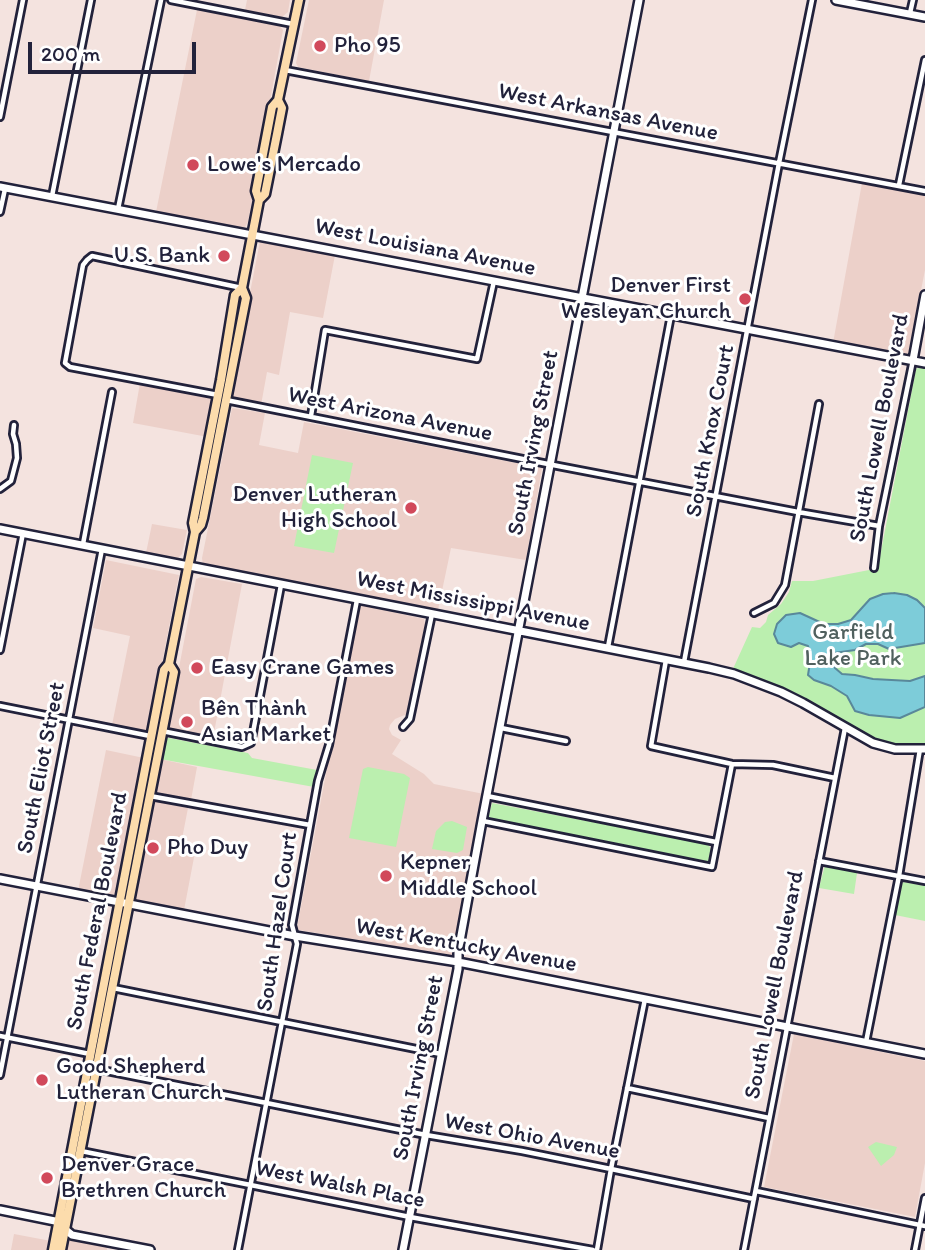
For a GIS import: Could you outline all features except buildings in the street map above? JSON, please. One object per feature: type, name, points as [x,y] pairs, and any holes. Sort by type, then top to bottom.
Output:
[{"type":"main road","name":"South Federal Boulevard","points":[[61,1250],[62,1227],[90,1054],[164,670],[170,664],[195,532],[201,525],[221,398],[246,298],[242,288],[259,200],[256,191],[272,107],[278,100],[299,0]]},
{"type":"main road","name":"South Federal Boulevard","points":[[53,1250],[62,1227],[81,1152],[174,672],[170,664]]},
{"type":"street","points":[[0,117],[23,0]]},
{"type":"street","points":[[52,196],[91,0]]},
{"type":"street","points":[[118,209],[160,0]]},
{"type":"street","points":[[171,0],[294,24]]},
{"type":"street","name":"South Irving Street","points":[[403,1250],[639,0]]},
{"type":"street","name":"South Knox Court","points":[[684,662],[812,0]]},
{"type":"street","points":[[836,0],[925,17]]},
{"type":"street","points":[[910,14],[913,0]]},
{"type":"street","points":[[899,185],[925,60]]},
{"type":"street","name":"West Arkansas Avenue","points":[[285,70],[925,191]]},
{"type":"street","points":[[0,212],[2,187]]},
{"type":"street","name":"West Louisiana Avenue","points":[[2,187],[925,363]]},
{"type":"street","name":"West Arizona Avenue","points":[[242,288],[92,256],[83,265],[65,363],[70,367],[310,416],[879,526]]},
{"type":"street","points":[[310,416],[325,330],[477,359],[494,281]]},
{"type":"street","name":"South Lowell Boulevard","points":[[874,568],[879,526],[925,295]]},
{"type":"street","points":[[608,647],[671,314]]},
{"type":"street","points":[[83,545],[112,392]]},
{"type":"street","points":[[754,613],[774,603],[785,585],[819,404]]},
{"type":"street","points":[[0,489],[11,481],[17,458],[13,425]]},
{"type":"street","name":"West Mississippi Avenue","points":[[0,529],[684,662],[734,674],[781,692],[861,738],[883,747],[922,749]]},
{"type":"street","points":[[0,650],[23,533]]},
{"type":"street","name":"South Eliot Street","points":[[0,1075],[102,549]]},
{"type":"street","points":[[162,732],[248,746],[252,739],[282,584]]},
{"type":"street","name":"South Hazel Court","points":[[238,1250],[297,944],[292,925],[318,781],[329,745],[357,600]]},
{"type":"street","points":[[403,727],[410,719],[432,614]]},
{"type":"street","points":[[666,658],[651,746],[732,764],[773,765],[835,778]]},
{"type":"street","points":[[0,706],[152,736]]},
{"type":"street","points":[[500,728],[566,741]]},
{"type":"street","name":"South Lowell Boulevard","points":[[744,1250],[845,728]]},
{"type":"street","points":[[866,1043],[922,749]]},
{"type":"street","points":[[482,821],[712,867],[732,764]]},
{"type":"street","points":[[149,796],[310,825]]},
{"type":"street","points":[[487,796],[716,842]]},
{"type":"street","points":[[819,861],[925,881]]},
{"type":"street","name":"West Kentucky Avenue","points":[[0,879],[295,936],[458,962],[925,1054]]},
{"type":"street","points":[[113,988],[441,1054]]},
{"type":"street","points":[[595,1250],[645,999]]},
{"type":"street","points":[[0,1036],[90,1054]]},
{"type":"street","name":"West Ohio Avenue","points":[[97,1069],[754,1199]]},
{"type":"street","points":[[628,1088],[769,1118]]},
{"type":"street","name":"West Walsh Place","points":[[81,1152],[410,1217],[595,1250]]},
{"type":"street","points":[[756,1191],[922,1225]]},
{"type":"street","points":[[915,1250],[922,1225],[925,1198]]},
{"type":"street","points":[[0,1210],[55,1221],[72,1235],[150,1250]]},
{"type":"shaded area","points":[[247,0],[290,0],[288,12],[282,17],[245,10]]},
{"type":"shaded area","points":[[309,0],[384,0],[369,81],[298,67],[296,63]]},
{"type":"shaded area","points":[[197,10],[279,25],[283,30],[245,227],[156,212]]},
{"type":"shaded area","points":[[862,183],[925,195],[925,270],[908,356],[833,343]]},
{"type":"shaded area","points":[[262,240],[335,255],[323,318],[290,312],[279,375],[267,372],[261,405],[232,399],[230,396]]},
{"type":"shaded area","points":[[140,383],[214,398],[208,437],[133,423]]},
{"type":"shaded area","name":"Denver Lutheran High School","points":[[232,408],[265,413],[259,445],[298,453],[304,422],[542,468],[526,560],[451,548],[438,610],[203,565],[202,558]]},
{"type":"shaded area","points":[[152,524],[187,530],[182,554],[178,558],[146,553]]},
{"type":"shaded area","points":[[106,560],[179,575],[149,731],[112,725],[130,636],[93,628]]},
{"type":"shaded area","points":[[201,577],[242,584],[213,738],[171,730],[168,725],[196,579]]},
{"type":"shaded area","points":[[363,604],[424,619],[425,624],[407,714],[395,719],[390,725],[392,735],[401,740],[392,754],[424,774],[434,784],[484,794],[453,956],[297,928],[360,606]]},
{"type":"shaded area","points":[[106,750],[144,758],[117,896],[112,897],[78,891]]},
{"type":"shaded area","points":[[160,759],[197,767],[191,800],[154,793]]},
{"type":"shaded area","points":[[154,801],[188,808],[181,844],[196,847],[184,910],[136,901],[134,895],[151,805]]},
{"type":"shaded area","points":[[794,1034],[925,1061],[925,1163],[915,1217],[764,1187]]},
{"type":"shaded area","points":[[14,1234],[51,1241],[49,1250],[11,1250]]},
{"type":"shaded area","points":[[70,1239],[108,1246],[107,1250],[65,1250]]},
{"type":"green space","name":"Garfield Lake Park","points":[[925,368],[925,746],[894,746],[869,738],[794,695],[749,675],[732,671],[752,627],[760,628],[766,622],[768,615],[781,604],[789,592],[792,581],[813,581],[869,570],[877,572],[916,369]]},
{"type":"green space","points":[[312,455],[353,463],[334,553],[294,546]]},
{"type":"green space","points":[[164,737],[317,770],[314,787],[160,759]]},
{"type":"green space","points":[[368,767],[404,774],[410,778],[396,847],[349,838],[363,769]]},
{"type":"green space","points":[[492,803],[708,844],[711,849],[708,863],[489,821]]},
{"type":"green space","points":[[452,821],[467,827],[463,850],[457,853],[432,849],[436,831],[445,822]]},
{"type":"green space","points":[[825,865],[857,873],[854,894],[819,888]]},
{"type":"green space","points":[[904,882],[925,886],[925,921],[895,915],[901,884]]},
{"type":"green space","points":[[876,1142],[897,1147],[894,1155],[881,1166],[868,1147]]},
{"type":"water","points":[[894,593],[907,595],[925,608],[925,643],[889,649],[878,644],[866,644],[855,650],[834,653],[831,660],[842,674],[910,681],[925,676],[925,707],[900,718],[855,711],[847,696],[808,675],[811,656],[808,646],[799,643],[791,647],[778,643],[774,634],[777,624],[786,615],[800,613],[824,624],[838,624],[851,620],[870,599]]},
{"type":"place","name":"Pho 95","points":[[320,46]]},
{"type":"place","name":"Lowe's Mercado","points":[[193,165]]},
{"type":"place","name":"U.S. Bank","points":[[224,256]]},
{"type":"place","name":"Denver First Wesleyan Church","points":[[745,299]]},
{"type":"place","name":"Denver Lutheran High School","points":[[411,508]]},
{"type":"place","name":"Easy Crane Games","points":[[197,668]]},
{"type":"place","name":"Bên Thành Asian Market","points":[[187,722]]},
{"type":"place","name":"Pho Duy","points":[[153,848]]},
{"type":"place","name":"Kepner Middle School","points":[[386,876]]},
{"type":"place","name":"Good Shepherd Lutheran Church","points":[[42,1080]]},
{"type":"place","name":"Denver Grace Brethren Church","points":[[47,1178]]}]
